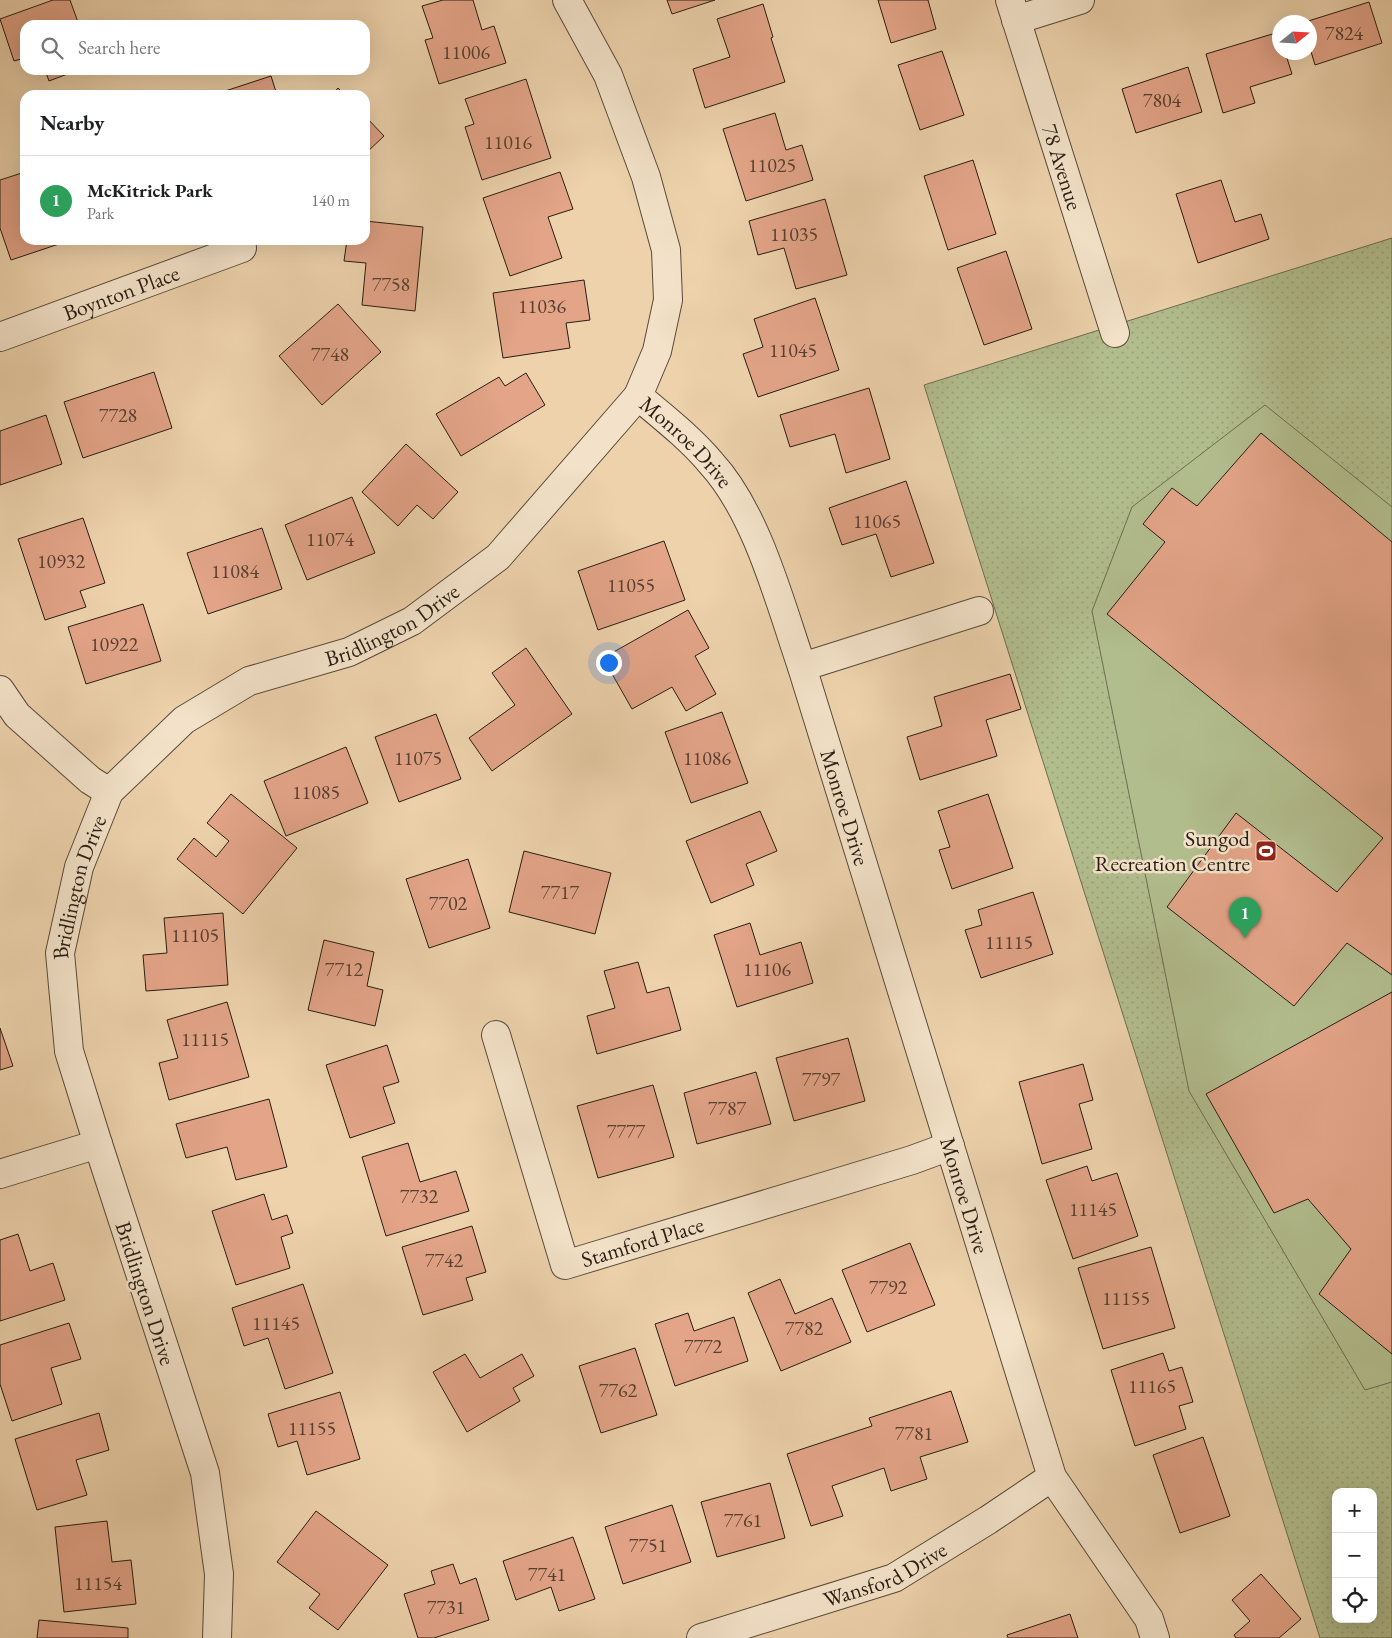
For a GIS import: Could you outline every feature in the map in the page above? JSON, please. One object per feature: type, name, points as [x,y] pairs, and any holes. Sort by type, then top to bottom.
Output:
[{"type":"street","name":"Monroe Drive","points":[[567,0],[608,75],[646,176],[666,250],[668,300],[657,351],[638,396],[684,435],[712,464],[739,501],[765,560],[802,667],[1052,1477],[1149,1619],[1155,1638]]},
{"type":"street","points":[[1013,10],[1080,0]]},
{"type":"street","name":"78 Avenue","points":[[1013,10],[1115,333]]},
{"type":"street","name":"Boynton Place","points":[[0,338],[242,248]]},
{"type":"street","name":"Bridlington Drive","points":[[217,1638],[219,1574],[205,1472],[69,1051],[60,954],[79,867],[109,792],[184,720],[249,681],[349,652],[412,621],[498,557],[638,396]]},
{"type":"street","points":[[802,667],[979,611]]},
{"type":"street","points":[[0,690],[18,715],[90,780],[109,792]]},
{"type":"street","name":"Stamford Place","points":[[496,1034],[565,1265],[912,1160],[950,1146]]},
{"type":"street","points":[[0,1174],[98,1144]]},
{"type":"street","name":"Wansford Drive","points":[[701,1638],[894,1578],[988,1520],[1052,1477]]},
{"type":"green space","points":[[1392,238],[1392,1638],[1320,1638],[924,385]]},
{"type":"green space","name":"Sungod Recreation Centre","points":[[1265,405],[1392,507],[1392,1382],[1365,1390],[1189,1091],[1092,611],[1132,507]]},
{"type":"building","points":[[53,0],[70,0],[77,20],[20,20],[20,59],[14,61],[0,19]]},
{"type":"building","points":[[443,0],[473,0],[482,30],[494,26],[506,63],[439,84],[425,40],[433,38],[422,6]]},
{"type":"building","points":[[667,0],[715,0],[672,14]]},
{"type":"building","points":[[878,0],[928,0],[936,29],[891,43]]},
{"type":"building","points":[[1369,2],[1382,43],[1315,65],[1314,60],[1317,60],[1317,18]]},
{"type":"building","points":[[763,4],[773,37],[771,38],[785,82],[705,108],[693,69],[730,57],[717,19]]},
{"type":"building","points":[[1272,34],[1272,60],[1288,60],[1292,74],[1250,87],[1255,103],[1223,113],[1206,54]]},
{"type":"building","points":[[942,51],[964,115],[920,130],[898,65]]},
{"type":"building","points":[[1188,67],[1202,112],[1136,133],[1122,89]]},
{"type":"building","points":[[47,75],[65,75],[49,81]]},
{"type":"building","points":[[271,76],[275,90],[228,90]]},
{"type":"building","points":[[526,79],[551,158],[482,180],[465,127],[474,124],[465,99]]},
{"type":"building","points":[[775,113],[786,150],[802,145],[813,180],[746,201],[723,129]]},
{"type":"building","points":[[370,121],[384,136],[370,149]]},
{"type":"building","points":[[973,160],[996,234],[948,250],[924,176]]},
{"type":"building","points":[[560,172],[573,209],[548,217],[562,258],[510,276],[483,198]]},
{"type":"building","points":[[20,174],[20,245],[56,245],[11,260],[0,228],[0,180]]},
{"type":"building","points":[[1221,180],[1235,222],[1261,214],[1269,239],[1198,263],[1176,194]]},
{"type":"building","points":[[825,199],[847,275],[796,289],[784,248],[758,255],[749,221]]},
{"type":"building","points":[[370,222],[423,227],[415,311],[362,305],[366,263],[344,261],[346,245],[370,245]]},
{"type":"building","points":[[1006,251],[1032,329],[984,345],[957,268]]},
{"type":"building","points":[[584,280],[590,320],[566,323],[570,348],[503,358],[493,293]]},
{"type":"building","points":[[815,298],[839,370],[758,397],[743,354],[763,347],[754,319]]},
{"type":"building","points":[[338,304],[381,352],[322,405],[279,356]]},
{"type":"building","points":[[154,372],[172,428],[83,458],[64,402]]},
{"type":"building","points":[[526,373],[545,405],[461,456],[436,414],[499,377],[505,386]]},
{"type":"building","points":[[869,388],[890,459],[846,473],[835,434],[790,447],[780,415]]},
{"type":"building","points":[[46,415],[62,464],[0,485],[0,431]]},
{"type":"building","points":[[1261,433],[1392,542],[1392,975],[1347,943],[1294,1006],[1167,907],[1236,813],[1337,892],[1383,838],[1107,614],[1165,542],[1143,524],[1172,488],[1197,506]]},
{"type":"building","points":[[406,444],[458,492],[433,519],[417,505],[398,526],[362,492]]},
{"type":"building","points":[[906,481],[934,563],[891,577],[876,534],[842,545],[829,508]]},
{"type":"building","points":[[352,497],[375,553],[307,580],[285,525]]},
{"type":"building","points":[[83,518],[105,583],[80,591],[86,607],[45,620],[18,539]]},
{"type":"building","points":[[262,528],[282,589],[208,614],[187,553]]},
{"type":"building","points":[[664,541],[685,600],[598,630],[578,571]]},
{"type":"building","points":[[143,604],[161,661],[86,684],[68,627]]},
{"type":"building","points":[[688,610],[709,648],[695,656],[716,694],[686,711],[672,687],[632,709],[603,658]]},
{"type":"building","points":[[526,648],[572,714],[492,771],[469,738],[515,705],[492,673]]},
{"type":"building","points":[[1010,674],[1021,709],[986,720],[997,756],[920,780],[907,737],[942,726],[934,697]]},
{"type":"building","points":[[722,712],[748,783],[691,803],[665,732]]},
{"type":"building","points":[[436,714],[461,779],[399,802],[375,737]]},
{"type":"building","points":[[346,747],[368,803],[286,836],[264,781]]},
{"type":"building","points":[[231,794],[297,848],[243,914],[177,859],[194,838],[216,857],[229,841],[207,823]]},
{"type":"building","points":[[988,794],[1013,868],[952,889],[939,850],[950,847],[938,811]]},
{"type":"building","points":[[760,811],[777,851],[746,864],[754,885],[711,903],[686,841]]},
{"type":"building","points":[[524,851],[611,873],[595,934],[509,912]]},
{"type":"building","points":[[468,859],[490,928],[429,948],[406,879]]},
{"type":"building","points":[[1033,892],[1053,954],[981,978],[965,930],[982,925],[978,910]]},
{"type":"building","points":[[223,913],[228,985],[146,991],[143,955],[167,953],[164,918]]},
{"type":"building","points":[[750,923],[760,955],[801,942],[813,983],[737,1007],[714,935]]},
{"type":"building","points":[[324,940],[374,952],[367,986],[383,990],[375,1026],[308,1010]]},
{"type":"building","points":[[638,962],[647,993],[669,987],[681,1030],[597,1054],[587,1016],[615,1008],[604,971]]},
{"type":"building","points":[[1392,992],[1392,1354],[1319,1294],[1351,1249],[1308,1199],[1274,1213],[1206,1094]]},
{"type":"building","points":[[227,1002],[249,1077],[169,1100],[159,1063],[178,1058],[167,1020]]},
{"type":"building","points":[[0,1028],[13,1066],[0,1070]]},
{"type":"building","points":[[848,1038],[865,1101],[794,1121],[776,1058]]},
{"type":"building","points":[[387,1045],[399,1082],[383,1087],[395,1123],[350,1138],[326,1065]]},
{"type":"building","points":[[1083,1064],[1093,1100],[1079,1104],[1092,1149],[1042,1164],[1019,1082]]},
{"type":"building","points":[[756,1072],[771,1124],[697,1144],[684,1093]]},
{"type":"building","points":[[653,1085],[674,1157],[598,1178],[577,1106]]},
{"type":"building","points":[[269,1099],[287,1167],[236,1180],[227,1147],[186,1158],[176,1124]]},
{"type":"building","points":[[408,1143],[420,1182],[456,1171],[469,1211],[386,1236],[362,1157]]},
{"type":"building","points":[[1087,1166],[1092,1181],[1117,1173],[1138,1236],[1073,1259],[1046,1180]]},
{"type":"building","points":[[264,1194],[272,1220],[287,1215],[293,1233],[281,1237],[290,1268],[236,1285],[212,1211]]},
{"type":"building","points":[[472,1226],[486,1272],[466,1278],[473,1300],[423,1315],[402,1247]]},
{"type":"building","points":[[18,1234],[30,1271],[53,1263],[65,1300],[0,1321],[0,1240]]},
{"type":"building","points":[[910,1243],[935,1305],[867,1332],[842,1270]]},
{"type":"building","points":[[1151,1247],[1175,1328],[1103,1349],[1078,1268]]},
{"type":"building","points":[[780,1279],[795,1314],[832,1298],[851,1342],[781,1371],[748,1293]]},
{"type":"building","points":[[303,1284],[333,1373],[285,1389],[268,1338],[244,1346],[232,1308]]},
{"type":"building","points":[[688,1313],[694,1331],[734,1317],[748,1361],[675,1386],[655,1324]]},
{"type":"building","points":[[69,1323],[81,1359],[51,1368],[62,1404],[12,1421],[0,1384],[0,1345]]},
{"type":"building","points":[[635,1348],[657,1415],[601,1433],[579,1366]]},
{"type":"building","points":[[1163,1353],[1169,1371],[1182,1367],[1193,1402],[1179,1406],[1186,1429],[1135,1446],[1111,1370]]},
{"type":"building","points":[[465,1354],[480,1378],[522,1354],[534,1376],[513,1388],[520,1401],[467,1432],[433,1372]]},
{"type":"building","points":[[951,1391],[968,1442],[920,1457],[927,1479],[891,1491],[884,1468],[832,1486],[843,1516],[811,1526],[787,1454],[872,1426],[869,1418]]},
{"type":"building","points":[[340,1392],[360,1459],[307,1475],[297,1441],[278,1447],[268,1414]]},
{"type":"building","points":[[99,1413],[109,1450],[76,1460],[87,1495],[37,1510],[15,1439]]},
{"type":"building","points":[[1203,1437],[1230,1516],[1180,1533],[1153,1455]]},
{"type":"building","points":[[770,1483],[785,1538],[717,1557],[701,1502]]},
{"type":"building","points":[[672,1505],[691,1562],[623,1584],[605,1527]]},
{"type":"building","points":[[316,1511],[388,1565],[338,1630],[309,1608],[320,1594],[277,1562]]},
{"type":"building","points":[[107,1521],[112,1562],[131,1560],[136,1604],[64,1612],[55,1527]]},
{"type":"building","points":[[573,1537],[595,1599],[559,1611],[551,1587],[516,1600],[503,1561]]},
{"type":"building","points":[[453,1564],[460,1584],[476,1578],[489,1620],[434,1638],[418,1638],[404,1594],[435,1584],[431,1571]]},
{"type":"building","points":[[1261,1574],[1301,1619],[1279,1638],[1236,1638],[1234,1635],[1250,1621],[1232,1600]]},
{"type":"building","points":[[1070,1614],[1078,1638],[1008,1638],[1007,1635]]},
{"type":"building","points":[[39,1620],[128,1628],[128,1638],[37,1638]]},
{"type":"place","name":"Sungod Recreation Centre","points":[[1266,851]]},
{"type":"place","name":"McKitrick Park","points":[[1245,938]]}]
